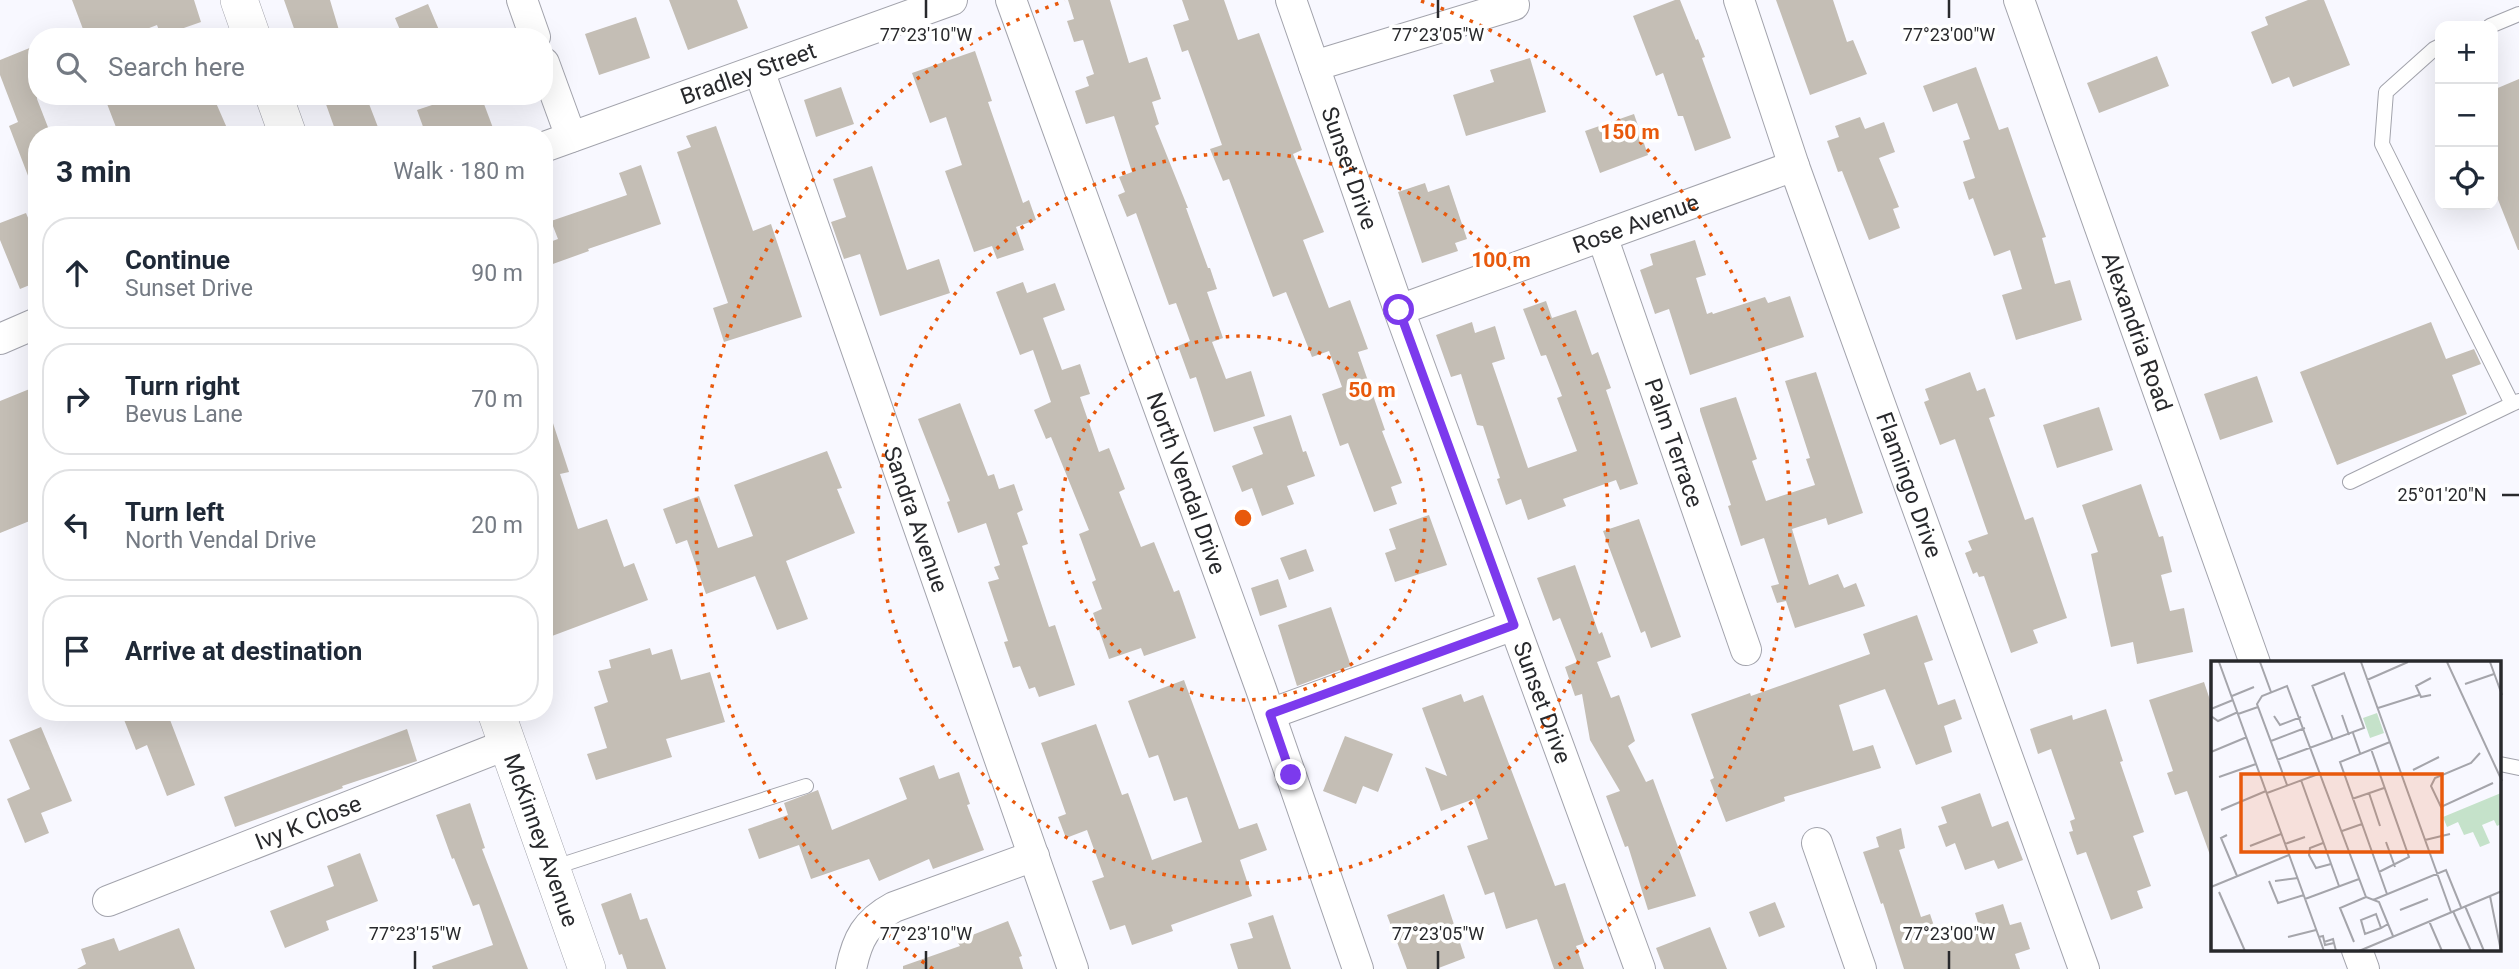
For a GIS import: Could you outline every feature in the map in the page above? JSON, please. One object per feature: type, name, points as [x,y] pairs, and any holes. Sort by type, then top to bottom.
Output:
[{"type":"street","points":[[239,0],[249,28]]},
{"type":"street","points":[[522,0],[532,28]]},
{"type":"street","name":"Bradley Street","points":[[558,142],[953,0]]},
{"type":"street","name":"North Vendal Drive","points":[[1011,0],[1270,714],[1359,969]]},
{"type":"street","name":"Sunset Drive","points":[[1291,0],[1399,310],[1640,969]]},
{"type":"street","name":"Flamingo Drive","points":[[1739,0],[1794,166],[2084,969]]},
{"type":"street","name":"Alexandria Road","points":[[2019,0],[2254,661]]},
{"type":"street","points":[[1314,66],[1514,5]]},
{"type":"street","name":"Sandra Avenue","points":[[759,70],[1073,969]]},
{"type":"street","points":[[277,105],[285,126]]},
{"type":"street","points":[[551,105],[558,142]]},
{"type":"street","name":"Rose Avenue","points":[[1399,310],[1794,166]]},
{"type":"street","name":"Palm Terrace","points":[[1602,236],[1746,650]]},
{"type":"street","points":[[0,339],[28,327]]},
{"type":"street","points":[[1270,714],[1514,625]]},
{"type":"street","name":"McKinney Avenue","points":[[502,728],[587,969]]},
{"type":"street","name":"Ivy K Close","points":[[108,901],[502,728]]},
{"type":"street","points":[[1817,843],[1861,969]]},
{"type":"street","points":[[851,969],[861,936],[869,923],[879,915],[894,907],[1034,856]]},
{"type":"street","points":[[2357,951],[2364,969]]},
{"type":"lane","points":[[2498,23],[2519,14]]},
{"type":"lane","points":[[2350,482],[2515,402],[2382,144],[2386,92],[2435,49]]},
{"type":"lane","points":[[552,869],[806,786]]},
{"type":"building","points":[[72,0],[194,0],[201,22],[184,28],[158,28],[157,25],[149,28],[83,28]]},
{"type":"building","points":[[284,0],[330,0],[338,28],[294,28]]},
{"type":"building","points":[[669,0],[737,0],[748,28],[688,50]]},
{"type":"building","points":[[1068,0],[1110,0],[1129,63],[1147,57],[1161,99],[1152,102],[1159,124],[1155,126],[1217,289],[1207,292],[1223,338],[1212,342],[1226,379],[1251,371],[1265,416],[1214,432],[1196,377],[1190,379],[1178,346],[1190,341],[1176,303],[1169,305],[1136,213],[1127,217],[1118,195],[1125,192],[1119,177],[1132,172],[1114,116],[1086,124],[1075,91],[1089,86],[1086,77],[1094,74],[1083,40],[1074,42],[1067,21],[1074,19]]},
{"type":"building","points":[[1182,0],[1224,0],[1238,40],[1259,33],[1302,150],[1293,154],[1324,232],[1303,240],[1329,308],[1350,300],[1368,349],[1358,352],[1385,430],[1382,431],[1402,483],[1391,487],[1397,504],[1374,512],[1348,443],[1340,446],[1322,394],[1342,387],[1329,351],[1312,357],[1286,292],[1273,297],[1229,179],[1223,181],[1210,149],[1222,145],[1188,50],[1182,52],[1173,25],[1189,20]]},
{"type":"building","points":[[1680,0],[1696,40],[1698,39],[1705,57],[1702,58],[1731,138],[1695,151],[1683,116],[1678,116],[1663,73],[1656,76],[1633,16]]},
{"type":"building","points":[[1776,0],[1833,0],[1847,42],[1853,40],[1867,74],[1810,95]]},
{"type":"building","points":[[2308,0],[2324,0],[2350,65],[2293,87],[2289,77],[2272,84],[2251,32],[2268,25],[2265,17]]},
{"type":"building","points":[[428,4],[438,28],[399,28],[395,18]]},
{"type":"building","points":[[636,17],[650,58],[599,75],[585,34]]},
{"type":"building","points":[[28,49],[28,105],[39,105],[48,126],[28,126],[28,176],[9,126],[18,122],[0,75],[0,60]]},
{"type":"building","points":[[975,51],[992,101],[988,102],[1023,203],[1029,200],[1036,220],[1016,227],[1024,250],[997,259],[992,246],[974,252],[945,171],[962,165],[946,117],[930,123],[912,73]]},
{"type":"building","points":[[2157,56],[2169,86],[2099,113],[2087,83]]},
{"type":"building","points":[[1530,58],[1546,112],[1466,136],[1453,95],[1494,82],[1490,70]]},
{"type":"building","points":[[1976,67],[1999,130],[2008,127],[2046,237],[2042,238],[2055,284],[2070,280],[2082,320],[2016,340],[2002,295],[2022,289],[2010,250],[1994,256],[1973,198],[1969,200],[1963,182],[1975,178],[1963,141],[1970,139],[1957,103],[1933,112],[1923,86]]},
{"type":"building","points":[[2519,79],[2519,250],[2498,200],[2498,88]]},
{"type":"building","points":[[841,87],[854,124],[816,137],[804,100]]},
{"type":"building","points":[[107,105],[217,105],[226,126],[116,126]]},
{"type":"building","points":[[326,105],[369,105],[378,126],[334,126]]},
{"type":"building","points":[[432,105],[484,105],[492,126],[423,126],[417,110]]},
{"type":"building","points":[[1634,114],[1648,155],[1600,173],[1585,131]]},
{"type":"building","points":[[1860,117],[1865,129],[1884,122],[1895,152],[1879,158],[1899,207],[1893,209],[1900,228],[1869,240],[1827,141],[1839,137],[1835,126]]},
{"type":"building","points":[[716,126],[753,231],[771,224],[802,317],[724,342],[713,308],[728,303],[677,152],[691,147],[686,136]]},
{"type":"building","points":[[641,165],[661,224],[553,264],[553,241],[558,239],[553,220],[627,195],[619,173]]},
{"type":"building","points":[[872,166],[907,270],[939,259],[950,293],[880,316],[860,254],[844,259],[831,222],[846,217],[833,179]]},
{"type":"building","points":[[1425,183],[1428,192],[1449,185],[1467,239],[1455,243],[1458,251],[1422,263],[1398,192]]},
{"type":"building","points":[[26,213],[28,218],[28,286],[20,289],[0,240],[0,223]]},
{"type":"building","points":[[1695,240],[1706,275],[1696,278],[1707,314],[1765,297],[1768,303],[1790,296],[1804,337],[1690,375],[1669,309],[1655,314],[1640,270],[1653,265],[1650,254]]},
{"type":"building","points":[[1023,282],[1027,293],[1055,283],[1065,310],[1043,318],[1062,370],[1080,364],[1090,394],[1080,397],[1099,452],[1109,448],[1125,489],[1119,492],[1141,547],[1154,542],[1174,592],[1179,590],[1196,638],[1144,656],[1141,648],[1109,659],[1093,613],[1102,609],[1092,582],[1096,580],[1079,534],[1089,530],[1051,437],[1046,439],[1034,410],[1051,402],[1033,350],[1020,355],[996,292]]},
{"type":"building","points":[[1546,301],[1552,318],[1576,310],[1592,355],[1598,352],[1611,388],[1606,390],[1638,484],[1620,490],[1616,480],[1563,499],[1566,506],[1528,520],[1521,499],[1506,505],[1483,426],[1477,425],[1461,374],[1451,377],[1436,335],[1472,322],[1475,333],[1495,326],[1505,359],[1492,363],[1528,468],[1577,451],[1557,398],[1562,396],[1546,355],[1541,356],[1523,309]]},
{"type":"building","points":[[2431,322],[2446,359],[2474,349],[2481,364],[2452,375],[2467,414],[2337,465],[2300,372]]},
{"type":"building","points":[[1816,372],[1863,513],[1828,525],[1826,518],[1792,529],[1809,585],[1838,574],[1844,588],[1856,583],[1865,606],[1795,628],[1786,601],[1777,603],[1771,586],[1779,584],[1764,538],[1741,546],[1700,408],[1736,397],[1757,459],[1752,461],[1766,501],[1815,485],[1806,459],[1810,458],[1785,381]]},
{"type":"building","points":[[1970,372],[1977,391],[1985,388],[1995,416],[1989,418],[2025,520],[2033,517],[2067,618],[2033,630],[2038,643],[2011,653],[1984,576],[1979,577],[1977,572],[1973,574],[1965,553],[1972,550],[1968,541],[1988,534],[1955,439],[1940,445],[1924,402],[1929,400],[1925,389]]},
{"type":"building","points":[[2257,376],[2273,422],[2220,440],[2204,394]]},
{"type":"building","points":[[28,390],[28,522],[0,533],[0,401]]},
{"type":"building","points":[[960,403],[988,476],[994,474],[999,489],[1014,484],[1023,510],[1017,513],[1028,544],[1022,546],[1049,627],[1055,625],[1075,685],[1039,697],[1035,687],[1029,689],[1020,666],[1013,668],[1004,642],[1008,641],[988,582],[999,579],[994,567],[1000,565],[986,523],[958,533],[947,502],[950,501],[918,419]]},
{"type":"building","points":[[2099,407],[2113,450],[2057,468],[2043,425]]},
{"type":"building","points":[[1291,415],[1303,452],[1306,451],[1315,476],[1287,486],[1294,504],[1262,516],[1252,488],[1242,492],[1232,466],[1263,454],[1253,427]]},
{"type":"building","points":[[553,423],[569,472],[560,474],[578,529],[607,519],[624,567],[634,563],[648,600],[553,636]]},
{"type":"building","points":[[827,451],[842,488],[837,489],[855,533],[786,561],[808,619],[777,630],[755,576],[706,594],[687,540],[676,544],[663,509],[699,496],[718,548],[753,536],[734,485]]},
{"type":"building","points":[[2141,484],[2159,537],[2163,536],[2172,572],[2161,575],[2170,611],[2184,608],[2193,652],[2137,664],[2133,642],[2111,647],[2091,554],[2098,552],[2082,505]]},
{"type":"building","points":[[1429,515],[1447,565],[1395,582],[1385,553],[1396,549],[1389,529]]},
{"type":"building","points":[[1639,519],[1681,637],[1651,648],[1645,631],[1641,633],[1603,531]]},
{"type":"building","points":[[1306,549],[1314,571],[1289,580],[1280,558]]},
{"type":"building","points":[[1575,565],[1599,634],[1602,632],[1611,657],[1597,662],[1611,698],[1619,695],[1635,741],[1628,746],[1646,782],[1653,779],[1696,896],[1648,910],[1628,846],[1625,847],[1606,796],[1620,791],[1590,740],[1582,694],[1575,696],[1565,667],[1577,662],[1560,618],[1553,621],[1537,578]]},
{"type":"building","points":[[1278,579],[1287,607],[1260,616],[1251,588]]},
{"type":"building","points":[[1331,607],[1351,666],[1297,686],[1278,625]]},
{"type":"building","points":[[1917,615],[1933,660],[1924,663],[1938,705],[1955,699],[1962,719],[1944,726],[1952,752],[1916,765],[1885,689],[1839,705],[1853,751],[1873,745],[1881,768],[1784,797],[1785,801],[1726,822],[1710,780],[1714,778],[1691,714],[1870,654],[1863,634]]},
{"type":"building","points":[[650,648],[652,655],[672,649],[681,680],[710,672],[725,722],[666,739],[672,757],[596,780],[587,754],[607,748],[594,707],[608,702],[598,671],[611,668],[609,660]]},
{"type":"building","points":[[1184,680],[1239,829],[1257,823],[1267,850],[1240,860],[1252,896],[1171,925],[1173,931],[1132,945],[1125,925],[1110,930],[1092,881],[1104,877],[1087,830],[1066,838],[1058,817],[1066,814],[1041,743],[1096,724],[1122,795],[1128,793],[1152,860],[1202,842],[1187,797],[1174,801],[1158,755],[1149,758],[1128,701]]},
{"type":"building","points":[[2204,682],[2211,703],[2211,855],[2187,791],[2175,795],[2167,773],[2173,771],[2149,700]]},
{"type":"building","points":[[1461,694],[1464,702],[1483,695],[1555,886],[1565,883],[1585,943],[1576,946],[1584,969],[1554,969],[1537,919],[1506,929],[1494,892],[1485,895],[1467,846],[1488,839],[1474,799],[1441,811],[1425,767],[1447,776],[1422,708]]},
{"type":"building","points":[[2106,709],[2123,761],[2120,762],[2144,832],[2133,836],[2151,886],[2137,891],[2143,908],[2111,920],[2086,852],[2077,855],[2069,832],[2073,831],[2070,821],[2075,819],[2051,749],[2038,754],[2030,729],[2072,715],[2073,720]]},
{"type":"building","points":[[125,721],[170,721],[195,785],[167,796],[147,745],[136,750]]},
{"type":"building","points":[[41,727],[72,801],[41,813],[49,833],[25,843],[7,799],[30,789],[9,740]]},
{"type":"building","points":[[407,729],[417,761],[235,827],[224,797]]},
{"type":"building","points":[[1345,736],[1393,754],[1378,792],[1363,786],[1356,804],[1323,791]]},
{"type":"building","points":[[934,765],[939,779],[959,772],[970,804],[967,805],[984,850],[933,869],[929,859],[879,881],[869,859],[811,879],[799,845],[759,859],[748,829],[788,815],[784,803],[818,790],[832,830],[907,799],[899,778]]},
{"type":"building","points":[[1980,793],[1992,827],[2008,821],[2023,860],[1998,869],[1994,860],[1965,870],[1955,843],[1946,847],[1938,826],[1947,823],[1941,807]]},
{"type":"building","points":[[470,803],[485,848],[482,849],[528,969],[433,969],[432,966],[493,945],[479,904],[473,906],[436,815]]},
{"type":"building","points":[[1901,828],[1905,848],[1899,850],[1921,917],[1930,914],[1938,938],[1979,926],[1975,913],[2003,904],[2010,925],[2021,922],[2030,949],[2015,954],[2020,969],[1904,969],[1863,852],[1879,847],[1876,837]]},
{"type":"building","points":[[360,853],[378,901],[326,921],[329,930],[285,948],[270,911],[334,886],[327,866]]},
{"type":"building","points":[[631,893],[640,920],[647,918],[666,969],[627,969],[622,954],[619,955],[601,904]]},
{"type":"building","points":[[1444,894],[1465,958],[1436,969],[1407,969],[1387,915]]},
{"type":"building","points":[[1775,902],[1785,927],[1759,937],[1749,912]]},
{"type":"building","points":[[1273,915],[1291,969],[1238,969],[1230,944],[1253,938],[1248,923]]},
{"type":"building","points":[[1008,921],[1022,956],[1019,957],[1023,969],[903,969],[903,966],[960,946],[957,941]]},
{"type":"building","points":[[1710,927],[1727,969],[1664,969],[1656,948]]},
{"type":"building","points":[[179,928],[195,969],[77,969],[86,964],[81,949],[114,938],[119,951]]},
{"type":"route","points":[[1291,775],[1270,714],[1514,625],[1399,310]]}]
